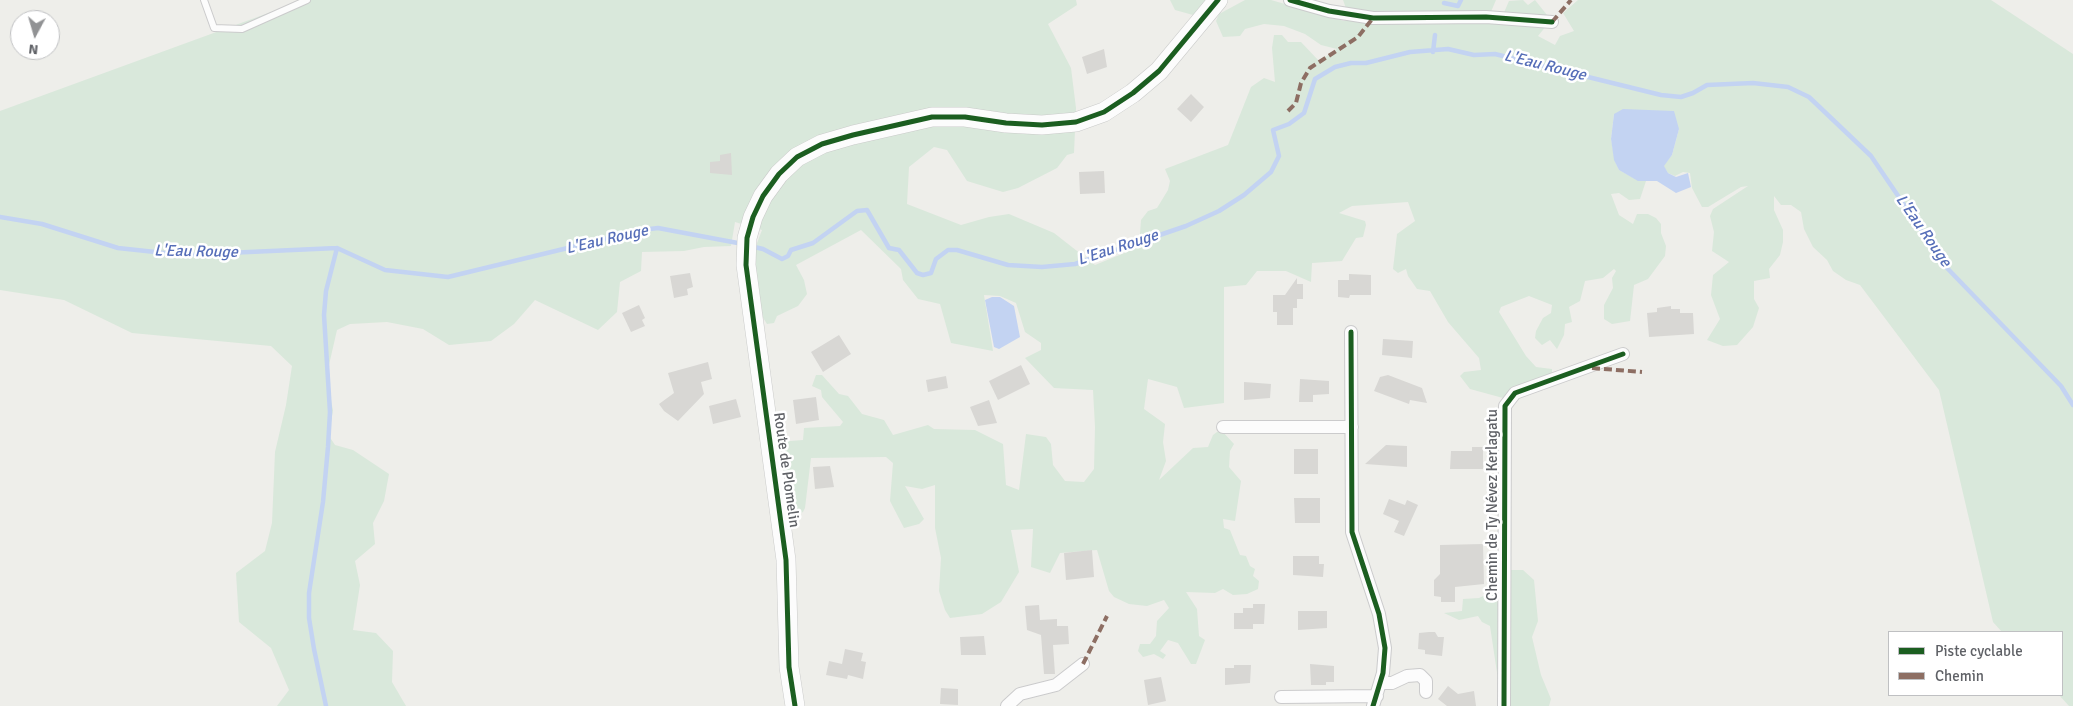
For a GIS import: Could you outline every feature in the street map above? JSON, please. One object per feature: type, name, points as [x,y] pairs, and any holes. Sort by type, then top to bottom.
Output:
[{"type":"street","name":"Route de Plomelin","points":[[795,706],[789,659],[786,560],[749,302],[746,243],[755,212],[767,190],[787,166],[807,150],[853,135],[932,117],[965,117],[1006,123],[1042,125],[1067,123],[1090,117],[1112,107],[1145,84],[1159,71],[1218,0]]},
{"type":"street","points":[[1290,0],[1329,11],[1373,18],[1486,17],[1552,22]]},
{"type":"street","points":[[1280,697],[1375,701],[1381,683],[1385,658],[1384,634],[1352,532],[1351,332]]},
{"type":"street","name":"Chemin de Ty Névez Kerlagatu","points":[[1504,706],[1505,406],[1514,393],[1623,354]]},
{"type":"street","points":[[1223,427],[1352,427]]},
{"type":"street","points":[[1007,706],[1020,694],[1056,685],[1083,664]]},
{"type":"street","points":[[1381,683],[1392,683],[1407,676],[1420,675],[1426,680],[1426,692]]},
{"type":"lane","points":[[204,0],[214,28],[242,29],[307,0]]},
{"type":"green space","points":[[304,0],[1076,0],[1077,5],[1048,24],[1071,68],[1076,108],[1074,153],[1067,155],[1057,168],[1018,188],[1003,192],[967,181],[947,150],[934,147],[909,167],[907,204],[961,225],[989,217],[1009,214],[1054,233],[1095,265],[1139,247],[1141,220],[1148,211],[1157,208],[1168,190],[1170,181],[1165,169],[1228,145],[1251,87],[1264,78],[1275,82],[1272,48],[1274,35],[1282,35],[1288,42],[1301,42],[1319,61],[1337,49],[1321,45],[1305,34],[1284,26],[1264,24],[1245,29],[1240,36],[1223,37],[1216,21],[1219,14],[1245,0],[1271,0],[1344,21],[1356,21],[1347,11],[1343,0],[1496,0],[1490,14],[1502,17],[1509,1],[1523,0],[1528,5],[1535,0],[1551,20],[1538,36],[1555,45],[1560,36],[1574,31],[1563,13],[1578,0],[1991,0],[2073,54],[2073,706],[2069,706],[2060,696],[2063,696],[2063,631],[2001,631],[1993,622],[1939,390],[1860,285],[1846,280],[1833,271],[1827,260],[1813,247],[1804,229],[1801,212],[1791,205],[1781,205],[1774,196],[1774,210],[1783,230],[1783,242],[1780,255],[1769,269],[1770,278],[1754,281],[1754,299],[1759,308],[1753,327],[1737,345],[1723,346],[1707,340],[1720,319],[1711,295],[1713,275],[1729,262],[1712,251],[1714,232],[1710,216],[1713,209],[1748,186],[1741,187],[1708,207],[1702,207],[1692,188],[1690,173],[1683,172],[1675,176],[1668,173],[1663,166],[1672,155],[1679,129],[1614,114],[1611,139],[1615,161],[1619,170],[1638,180],[1646,181],[1640,199],[1629,200],[1619,193],[1611,194],[1619,215],[1633,224],[1637,214],[1648,214],[1656,218],[1661,224],[1661,233],[1666,246],[1665,256],[1648,279],[1634,285],[1630,321],[1612,324],[1604,319],[1604,305],[1613,288],[1612,278],[1616,271],[1614,269],[1603,278],[1585,281],[1580,301],[1569,307],[1572,322],[1565,324],[1564,335],[1557,349],[1550,340],[1542,345],[1535,338],[1536,331],[1543,318],[1551,313],[1552,305],[1529,296],[1501,307],[1499,312],[1526,356],[1536,367],[1552,369],[1552,374],[1515,388],[1503,398],[1470,389],[1460,376],[1464,372],[1481,370],[1479,358],[1448,322],[1430,291],[1417,289],[1408,276],[1406,269],[1398,273],[1393,269],[1397,234],[1415,221],[1408,202],[1352,206],[1339,213],[1365,221],[1363,237],[1356,238],[1342,261],[1312,263],[1311,282],[1286,271],[1257,271],[1246,285],[1224,287],[1224,403],[1184,408],[1177,387],[1148,379],[1144,409],[1165,424],[1163,442],[1166,461],[1159,480],[1193,448],[1208,447],[1213,435],[1217,432],[1222,431],[1234,444],[1230,451],[1229,467],[1241,481],[1235,521],[1223,519],[1224,528],[1230,530],[1240,555],[1246,556],[1250,566],[1255,569],[1253,576],[1259,581],[1258,589],[1247,594],[1233,595],[1223,589],[1215,593],[1186,592],[1197,609],[1199,636],[1205,640],[1196,664],[1191,664],[1178,643],[1168,640],[1160,651],[1166,655],[1163,659],[1154,654],[1143,657],[1138,651],[1140,644],[1150,644],[1156,636],[1157,621],[1169,608],[1164,600],[1147,606],[1129,604],[1114,597],[1109,591],[1097,550],[1060,553],[1050,573],[1031,567],[1033,529],[1011,530],[1019,572],[1001,602],[982,614],[950,618],[945,610],[939,591],[941,558],[935,528],[935,485],[922,489],[905,486],[924,519],[919,524],[904,528],[890,501],[893,463],[886,457],[811,458],[805,508],[803,512],[794,516],[790,506],[777,442],[803,440],[804,428],[840,426],[843,422],[822,397],[821,390],[812,386],[816,375],[822,375],[839,394],[848,396],[862,414],[884,420],[893,435],[928,425],[934,429],[975,430],[1003,444],[1006,485],[1019,490],[1026,434],[1046,437],[1051,444],[1053,465],[1065,481],[1084,482],[1094,469],[1095,427],[1093,390],[1054,388],[1025,358],[1041,350],[1041,343],[1025,332],[1016,303],[1000,296],[984,295],[993,351],[951,343],[940,304],[918,299],[903,280],[901,269],[861,230],[796,265],[804,280],[807,294],[798,306],[777,316],[774,323],[767,324],[759,311],[754,251],[762,230],[735,222],[731,246],[704,247],[684,251],[642,252],[641,271],[620,282],[617,312],[598,330],[535,300],[514,324],[491,341],[449,345],[423,329],[387,322],[350,324],[337,330],[326,378],[333,410],[329,436],[335,445],[353,450],[389,474],[384,501],[373,523],[375,544],[355,561],[360,585],[353,630],[376,633],[393,651],[392,682],[406,706],[277,706],[289,690],[271,648],[239,622],[236,573],[265,551],[272,523],[275,452],[286,405],[292,366],[271,346],[132,333],[64,300],[0,290],[0,111]]},
{"type":"green space","points":[[1170,0],[1207,0],[1193,15],[1175,10]]},
{"type":"green space","points":[[1499,570],[1523,570],[1534,580],[1538,621],[1532,637],[1541,675],[1551,699],[1549,706],[1502,706],[1490,626],[1482,622],[1478,616],[1459,620],[1444,613],[1462,611],[1463,599],[1479,598],[1492,592],[1494,572]]},
{"type":"water","points":[[1623,109],[1674,111],[1679,129],[1672,155],[1664,166],[1668,173],[1676,177],[1688,173],[1691,187],[1676,193],[1657,181],[1638,181],[1619,170],[1614,160],[1611,139],[1614,114]]},
{"type":"water","points":[[992,297],[1000,297],[1014,306],[1020,337],[999,349],[994,347],[985,300]]},
{"type":"building","points":[[1104,49],[1107,67],[1087,74],[1082,57]]},
{"type":"building","points":[[1191,94],[1204,107],[1191,122],[1177,109]]},
{"type":"building","points":[[731,153],[732,175],[710,173],[710,162],[720,161],[720,155]]},
{"type":"building","points":[[1104,171],[1105,193],[1080,194],[1079,172]]},
{"type":"building","points":[[690,273],[693,287],[687,289],[688,295],[674,298],[670,276]]},
{"type":"building","points":[[1349,274],[1371,275],[1371,295],[1350,295],[1349,298],[1338,297],[1338,280],[1349,280]]},
{"type":"building","points":[[1297,278],[1297,284],[1303,284],[1303,299],[1297,299],[1297,308],[1293,308],[1293,325],[1277,325],[1277,312],[1273,312],[1273,295],[1285,295]]},
{"type":"building","points":[[639,305],[645,318],[642,320],[645,326],[631,332],[622,313]]},
{"type":"building","points":[[1671,306],[1671,309],[1680,309],[1680,313],[1693,313],[1694,334],[1649,337],[1647,313],[1657,312],[1657,308]]},
{"type":"building","points":[[839,335],[851,354],[823,372],[811,352]]},
{"type":"building","points":[[1383,339],[1413,341],[1412,358],[1382,355]]},
{"type":"building","points":[[708,362],[712,379],[701,382],[704,394],[678,421],[664,411],[659,404],[674,393],[668,373]]},
{"type":"building","points":[[1021,365],[1030,384],[998,400],[989,381]]},
{"type":"building","points":[[1388,375],[1422,388],[1427,403],[1410,400],[1409,404],[1374,391],[1380,377]]},
{"type":"building","points":[[946,376],[948,388],[928,392],[926,380]]},
{"type":"building","points":[[1300,379],[1329,381],[1329,394],[1313,395],[1313,402],[1299,402]]},
{"type":"building","points":[[1244,382],[1271,384],[1270,398],[1244,400]]},
{"type":"building","points":[[816,397],[819,420],[796,424],[793,400]]},
{"type":"building","points":[[736,399],[741,417],[713,424],[709,406]]},
{"type":"building","points":[[989,400],[997,423],[978,426],[970,407]]},
{"type":"building","points":[[1386,445],[1407,446],[1407,467],[1365,464]]},
{"type":"building","points":[[1472,447],[1483,447],[1483,469],[1450,469],[1451,451],[1472,451]]},
{"type":"building","points":[[1294,449],[1318,449],[1318,474],[1294,474]]},
{"type":"building","points":[[830,466],[834,487],[815,489],[813,467]]},
{"type":"building","points":[[1294,498],[1320,498],[1320,523],[1295,523]]},
{"type":"building","points":[[1389,499],[1405,505],[1407,500],[1418,505],[1404,536],[1394,532],[1399,521],[1383,514]]},
{"type":"building","points":[[1483,544],[1484,584],[1455,587],[1455,602],[1441,602],[1441,597],[1434,596],[1434,580],[1440,574],[1440,545]]},
{"type":"building","points":[[1092,550],[1094,577],[1066,580],[1064,553]]},
{"type":"building","points":[[1293,556],[1319,556],[1319,564],[1324,564],[1323,577],[1293,575]]},
{"type":"building","points":[[1253,604],[1265,604],[1264,624],[1253,624],[1253,629],[1234,629],[1234,613],[1243,613],[1243,608],[1253,608]]},
{"type":"building","points":[[1039,605],[1040,620],[1057,619],[1057,626],[1068,626],[1069,644],[1053,645],[1055,674],[1044,674],[1041,635],[1027,630],[1025,606]]},
{"type":"building","points":[[1298,611],[1327,611],[1327,628],[1298,630]]},
{"type":"building","points":[[1435,632],[1438,637],[1444,637],[1442,656],[1425,654],[1425,650],[1418,649],[1419,633]]},
{"type":"building","points":[[984,636],[986,655],[961,655],[960,637]]},
{"type":"building","points":[[845,649],[863,653],[861,661],[866,662],[863,679],[848,675],[847,679],[826,675],[829,661],[842,664]]},
{"type":"building","points":[[1310,664],[1334,666],[1334,682],[1326,682],[1326,685],[1311,685]]},
{"type":"building","points":[[1234,665],[1251,665],[1250,683],[1225,685],[1225,668],[1234,668]]},
{"type":"building","points":[[1161,677],[1166,701],[1148,705],[1144,680]]},
{"type":"building","points":[[1448,686],[1458,694],[1474,691],[1476,706],[1447,706],[1438,699]]},
{"type":"building","points":[[941,688],[958,689],[958,705],[940,704]]},
{"type":"waterway","points":[[1444,3],[1458,6],[1461,0]]},
{"type":"waterway","points":[[1433,52],[1435,35]]},
{"type":"waterway","name":"L'Eau Rouge","points":[[750,246],[763,249],[782,259],[788,256],[791,250],[813,243],[857,211],[867,210],[889,248],[899,250],[917,273],[923,275],[931,273],[936,259],[948,250],[957,250],[1008,265],[1042,267],[1075,264],[1186,226],[1219,211],[1244,195],[1271,172],[1279,156],[1273,130],[1289,124],[1304,113],[1315,79],[1335,67],[1351,63],[1366,63],[1410,52],[1448,49],[1474,55],[1495,54],[1661,95],[1681,97],[1707,85],[1753,83],[1788,87],[1809,97],[1871,156],[1947,268],[2061,386],[2073,405]]},
{"type":"waterway","name":"L'Eau Rouge","points":[[0,217],[42,224],[118,248],[183,255],[337,248],[385,270],[448,277],[642,230],[658,228],[743,244]]},
{"type":"waterway","points":[[326,706],[309,618],[309,593],[323,502],[330,412],[324,315],[326,291],[337,248]]},
{"type":"marked path","points":[[1552,22],[1571,0]]},
{"type":"marked path","points":[[1288,111],[1296,103],[1301,83],[1310,68],[1358,37],[1373,18]]},
{"type":"marked path","points":[[1592,368],[1642,372]]},
{"type":"marked path","points":[[1083,664],[1107,616]]},
{"type":"cycle path","points":[[795,706],[789,667],[786,560],[746,265],[747,238],[753,217],[763,196],[779,174],[797,157],[822,144],[853,135],[932,117],[965,117],[1006,123],[1042,125],[1076,122],[1104,112],[1133,93],[1159,71],[1218,0]]},
{"type":"cycle path","points":[[1290,0],[1329,11],[1373,18],[1486,17],[1552,22]]},
{"type":"cycle path","points":[[1351,332],[1352,532],[1379,614],[1385,648],[1383,673],[1373,706]]},
{"type":"cycle path","points":[[1504,706],[1505,406],[1515,393],[1623,354]]}]
